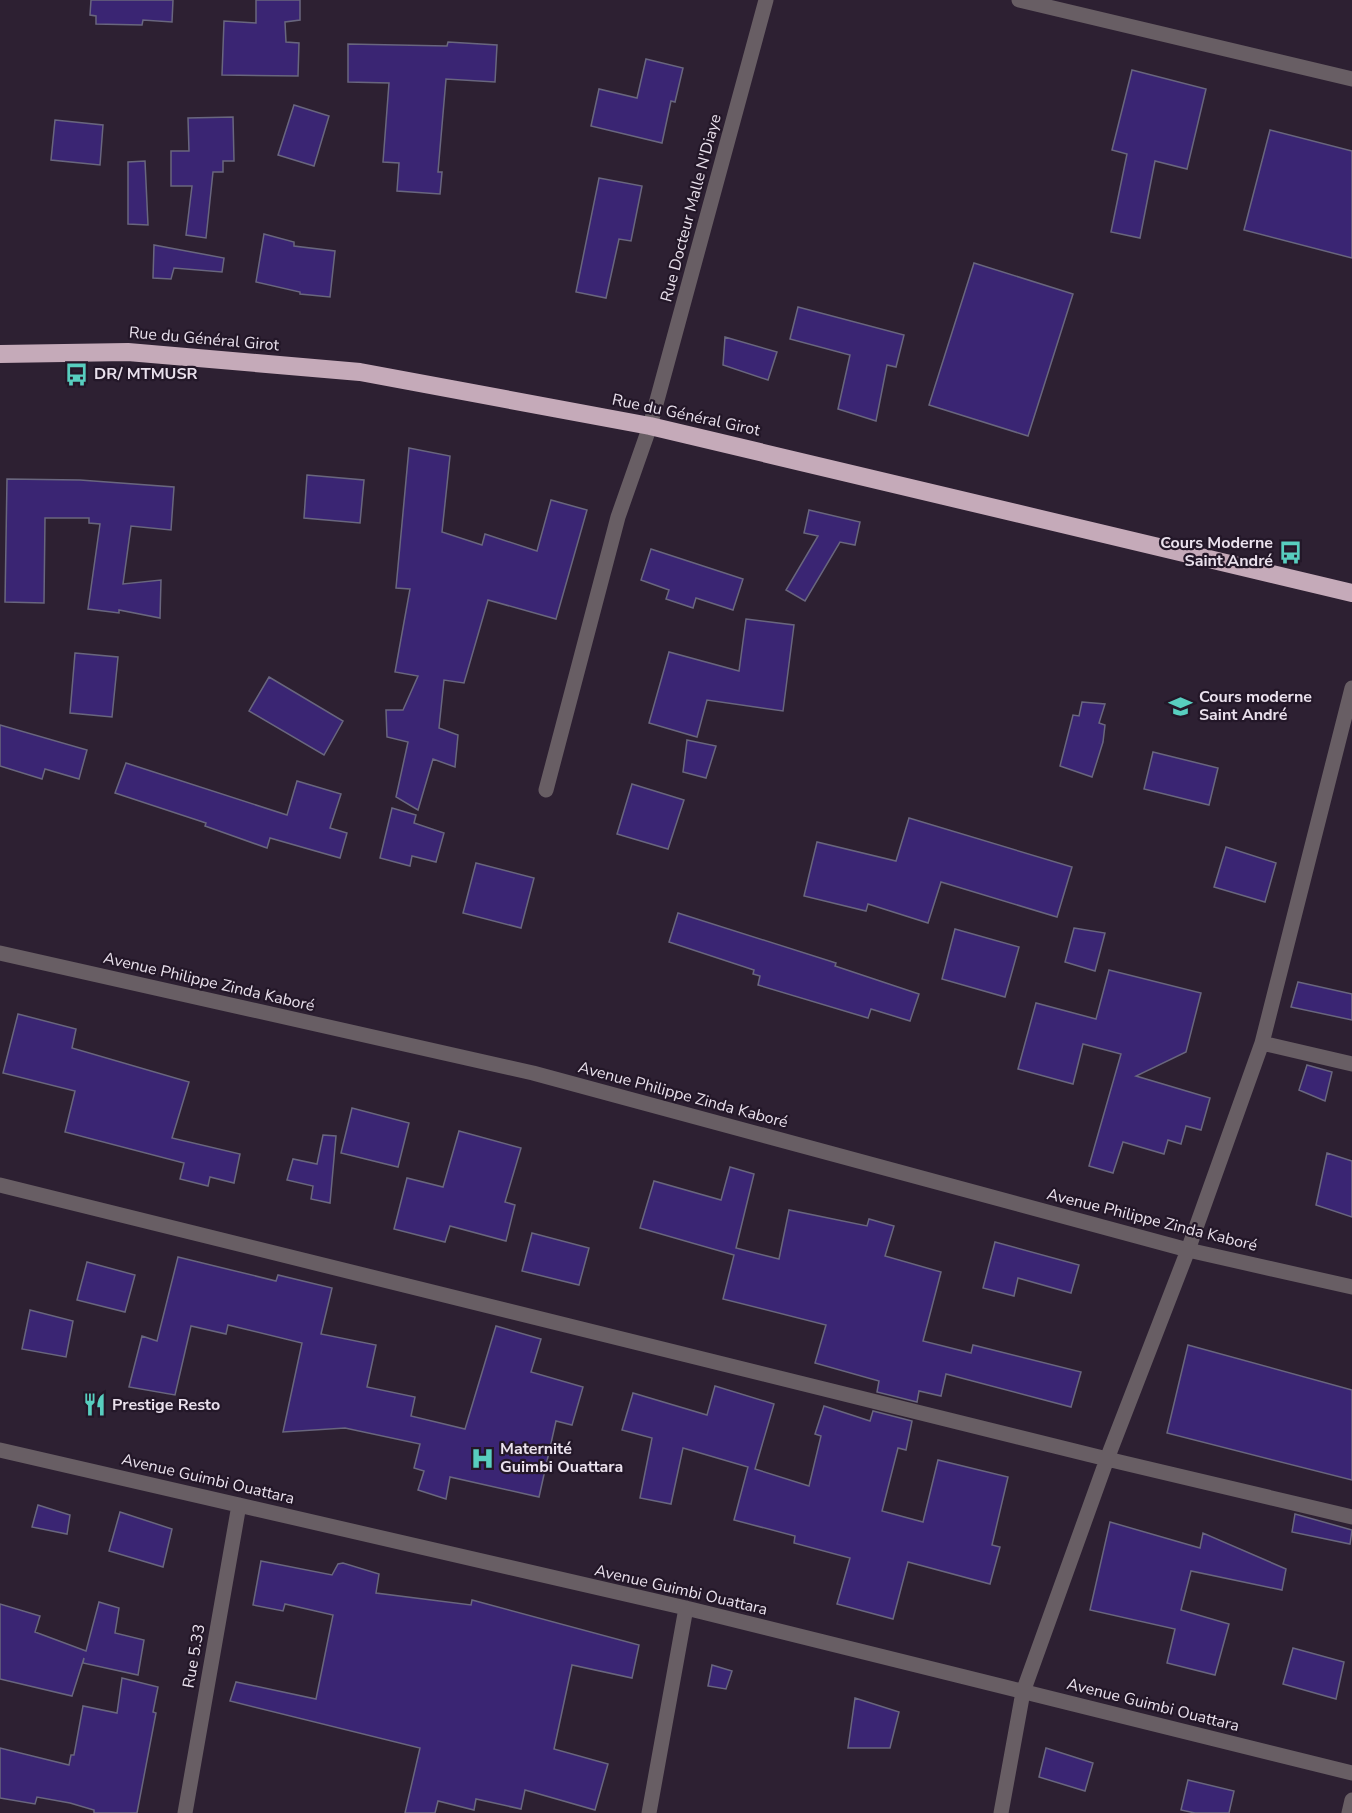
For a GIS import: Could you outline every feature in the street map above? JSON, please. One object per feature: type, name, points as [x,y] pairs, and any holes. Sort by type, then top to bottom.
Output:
[{"type":"highway","name":"Rue du Général Girot","points":[[0,354],[128,352],[360,372],[650,426],[1352,593]]},
{"type":"street","name":"Rue Docteur Malle N'Diaye","points":[[546,790],[618,517],[650,426],[766,0]]},
{"type":"street","points":[[1019,0],[1352,79]]},
{"type":"street","points":[[1000,1813],[1023,1692],[1107,1459],[1188,1250],[1262,1043],[1352,688]]},
{"type":"street","name":"Avenue Philippe Zinda Kaboré","points":[[0,953],[533,1072],[1188,1250],[1352,1287]]},
{"type":"street","points":[[1262,1043],[1352,1064]]},
{"type":"street","points":[[0,1185],[1107,1459],[1352,1517]]},
{"type":"street","name":"Avenue Guimbi Ouattara","points":[[0,1450],[686,1608],[1352,1773]]},
{"type":"street","name":"Rue 5.33","points":[[185,1813],[239,1505]]},
{"type":"street","points":[[649,1813],[686,1608]]},
{"type":"street","points":[[1349,1813],[1352,1800]]},
{"type":"building","points":[[91,0],[173,0],[172,22],[143,20],[142,25],[96,24],[96,16],[90,15]]},
{"type":"building","points":[[256,0],[300,0],[300,20],[285,22],[286,42],[299,43],[298,76],[222,75],[224,21],[256,23]]},
{"type":"building","points":[[448,42],[497,45],[495,82],[446,79],[438,172],[442,172],[440,194],[397,191],[399,163],[383,162],[389,83],[348,82],[348,44],[447,46]]},
{"type":"building","points":[[646,59],[683,68],[675,102],[671,101],[662,143],[591,126],[599,89],[637,98]]},
{"type":"building","points":[[1132,70],[1206,89],[1187,169],[1155,161],[1140,238],[1111,232],[1127,154],[1112,150]]},
{"type":"building","points":[[294,105],[329,116],[314,166],[278,155]]},
{"type":"building","points":[[233,117],[234,161],[223,161],[223,172],[213,172],[206,238],[186,235],[192,186],[171,186],[171,151],[189,151],[188,118]]},
{"type":"building","points":[[55,120],[103,125],[100,165],[51,160]]},
{"type":"building","points":[[1270,130],[1352,151],[1352,258],[1244,230]]},
{"type":"building","points":[[145,161],[148,225],[128,224],[128,162]]},
{"type":"building","points":[[599,178],[642,186],[631,241],[619,239],[606,298],[576,292]]},
{"type":"building","points":[[264,234],[294,242],[294,246],[335,251],[330,297],[300,294],[300,292],[256,282]]},
{"type":"building","points":[[154,245],[224,258],[222,272],[174,268],[171,279],[153,278]]},
{"type":"building","points":[[974,263],[1073,294],[1028,436],[929,405]]},
{"type":"building","points":[[798,307],[904,335],[896,367],[887,365],[876,421],[838,409],[850,355],[790,339]]},
{"type":"building","points":[[725,337],[777,352],[768,380],[723,365]]},
{"type":"building","points":[[409,448],[450,456],[442,532],[482,545],[485,534],[537,551],[551,500],[587,510],[556,619],[488,600],[464,683],[444,680],[439,728],[458,735],[455,767],[433,759],[418,810],[396,797],[408,742],[387,737],[386,710],[403,710],[418,676],[395,672],[410,589],[396,588]]},
{"type":"building","points":[[307,475],[364,480],[360,523],[304,518]]},
{"type":"building","points":[[7,479],[80,480],[174,487],[171,530],[131,526],[123,584],[161,580],[160,618],[119,610],[119,613],[88,609],[100,524],[89,523],[89,518],[45,518],[44,603],[5,602]]},
{"type":"building","points":[[809,510],[860,522],[855,545],[840,542],[805,601],[786,590],[818,536],[804,533]]},
{"type":"building","points":[[651,549],[743,579],[733,610],[696,598],[693,608],[666,599],[669,590],[641,580]]},
{"type":"building","points":[[746,619],[794,625],[783,711],[707,700],[697,737],[649,723],[669,652],[739,671]]},
{"type":"building","points":[[75,653],[118,657],[112,717],[70,713]]},
{"type":"building","points":[[269,677],[343,721],[324,755],[249,711]]},
{"type":"building","points":[[1082,702],[1105,704],[1099,723],[1105,725],[1103,742],[1092,777],[1060,766],[1073,715],[1079,716]]},
{"type":"building","points":[[0,725],[87,750],[79,779],[45,769],[42,779],[0,766]]},
{"type":"building","points":[[687,740],[716,746],[706,778],[683,772]]},
{"type":"building","points":[[1153,752],[1218,768],[1209,805],[1144,789]]},
{"type":"building","points":[[126,763],[287,815],[297,781],[341,794],[330,828],[347,833],[340,858],[270,838],[267,848],[205,826],[206,823],[115,793]]},
{"type":"building","points":[[632,784],[684,800],[668,849],[617,834]]},
{"type":"building","points":[[392,808],[416,815],[414,823],[444,833],[436,862],[412,856],[410,866],[380,858]]},
{"type":"building","points":[[909,818],[1072,867],[1057,917],[941,882],[928,923],[868,904],[866,911],[804,896],[817,842],[896,861]]},
{"type":"building","points":[[1226,847],[1276,863],[1265,902],[1214,887]]},
{"type":"building","points":[[476,863],[534,878],[521,928],[463,913]]},
{"type":"building","points":[[678,913],[836,963],[835,966],[919,994],[910,1021],[871,1009],[868,1018],[758,985],[760,976],[753,974],[754,970],[669,942]]},
{"type":"building","points":[[1074,928],[1105,933],[1095,971],[1065,962]]},
{"type":"building","points":[[955,929],[1019,947],[1005,997],[942,979]]},
{"type":"building","points":[[1109,970],[1201,993],[1186,1052],[1136,1076],[1210,1098],[1201,1130],[1186,1126],[1181,1144],[1168,1140],[1164,1154],[1123,1142],[1113,1173],[1089,1166],[1121,1054],[1083,1044],[1073,1084],[1018,1069],[1036,1003],[1096,1019]]},
{"type":"building","points":[[1298,982],[1352,994],[1352,1020],[1291,1007]]},
{"type":"building","points":[[18,1014],[76,1029],[72,1048],[189,1082],[172,1138],[240,1154],[234,1183],[210,1177],[208,1186],[180,1179],[184,1163],[65,1132],[75,1091],[3,1073]]},
{"type":"building","points":[[1307,1065],[1332,1072],[1325,1101],[1299,1090]]},
{"type":"building","points":[[352,1108],[409,1123],[398,1167],[341,1153]]},
{"type":"building","points":[[459,1131],[521,1148],[505,1202],[515,1205],[506,1241],[450,1226],[445,1242],[394,1229],[407,1178],[443,1187]]},
{"type":"building","points":[[323,1135],[336,1136],[330,1203],[311,1199],[313,1186],[287,1180],[293,1159],[317,1164]]},
{"type":"building","points":[[1327,1153],[1352,1161],[1352,1217],[1316,1205]]},
{"type":"building","points":[[730,1167],[754,1174],[736,1248],[779,1259],[789,1210],[867,1226],[869,1219],[894,1226],[885,1256],[941,1272],[923,1341],[971,1353],[973,1345],[1081,1372],[1071,1407],[946,1374],[941,1396],[919,1391],[917,1402],[877,1392],[879,1381],[815,1363],[826,1325],[723,1299],[734,1255],[640,1228],[654,1181],[721,1200]]},
{"type":"building","points":[[532,1233],[589,1248],[579,1285],[522,1271]]},
{"type":"building","points":[[995,1242],[1079,1265],[1071,1293],[1018,1278],[1014,1296],[983,1288]]},
{"type":"building","points":[[178,1257],[276,1281],[278,1275],[332,1288],[321,1334],[376,1345],[367,1387],[415,1397],[411,1416],[465,1429],[496,1326],[541,1339],[531,1372],[583,1387],[572,1425],[556,1421],[539,1497],[450,1477],[446,1499],[418,1490],[424,1471],[414,1468],[420,1444],[345,1428],[283,1432],[302,1343],[228,1325],[226,1334],[191,1326],[175,1395],[129,1387],[142,1336],[157,1341]]},
{"type":"building","points":[[87,1262],[135,1275],[125,1312],[77,1300]]},
{"type":"building","points":[[30,1310],[73,1321],[66,1357],[22,1349]]},
{"type":"building","points":[[1188,1345],[1352,1390],[1352,1480],[1167,1433]]},
{"type":"building","points":[[715,1386],[774,1404],[755,1469],[809,1486],[821,1436],[815,1434],[824,1406],[870,1421],[873,1411],[912,1421],[906,1450],[898,1448],[882,1511],[923,1522],[938,1460],[1008,1477],[992,1545],[1000,1547],[990,1584],[908,1562],[893,1619],[837,1604],[850,1558],[794,1543],[795,1536],[734,1520],[748,1467],[683,1448],[671,1504],[640,1498],[652,1438],[622,1430],[633,1393],[707,1415]]},
{"type":"building","points":[[38,1505],[70,1515],[67,1534],[32,1527]]},
{"type":"building","points":[[120,1512],[172,1529],[163,1567],[109,1551]]},
{"type":"building","points":[[1295,1514],[1352,1530],[1350,1544],[1292,1532]]},
{"type":"building","points":[[1110,1522],[1200,1548],[1203,1533],[1286,1569],[1282,1590],[1191,1571],[1181,1610],[1229,1624],[1215,1675],[1167,1663],[1175,1629],[1090,1610]]},
{"type":"building","points":[[261,1561],[332,1575],[338,1564],[343,1563],[379,1574],[376,1593],[471,1605],[472,1600],[639,1645],[632,1678],[572,1665],[554,1749],[608,1764],[595,1810],[525,1790],[521,1809],[476,1799],[474,1810],[438,1801],[435,1813],[405,1813],[420,1748],[230,1701],[236,1682],[316,1699],[333,1615],[285,1604],[283,1611],[253,1605]]},
{"type":"building","points":[[99,1602],[119,1608],[115,1633],[144,1640],[138,1675],[83,1663],[84,1658],[72,1696],[0,1679],[0,1604],[40,1616],[35,1632],[86,1651]]},
{"type":"building","points":[[1293,1648],[1344,1662],[1336,1699],[1283,1684]]},
{"type":"building","points":[[712,1665],[732,1671],[726,1689],[708,1686]]},
{"type":"building","points":[[122,1678],[158,1687],[153,1712],[156,1713],[137,1813],[94,1813],[94,1810],[70,1803],[37,1797],[35,1804],[0,1798],[0,1748],[69,1765],[71,1755],[74,1755],[83,1706],[117,1713]]},
{"type":"building","points":[[855,1698],[899,1712],[890,1748],[848,1748]]},
{"type":"building","points":[[1046,1748],[1093,1763],[1085,1791],[1039,1777]]},
{"type":"building","points":[[1188,1780],[1234,1791],[1229,1813],[1195,1813],[1181,1810]]},
{"type":"place","name":"DR/ MTMUSR","points":[[76,374]]},
{"type":"place","name":"Cours Moderne Saint André","points":[[1291,552]]},
{"type":"place","name":"Cours moderne Saint André","points":[[1181,706]]},
{"type":"place","name":"Prestige Resto","points":[[94,1405]]},
{"type":"place","name":"Maternité Guimbi Ouattara","points":[[482,1458]]}]
